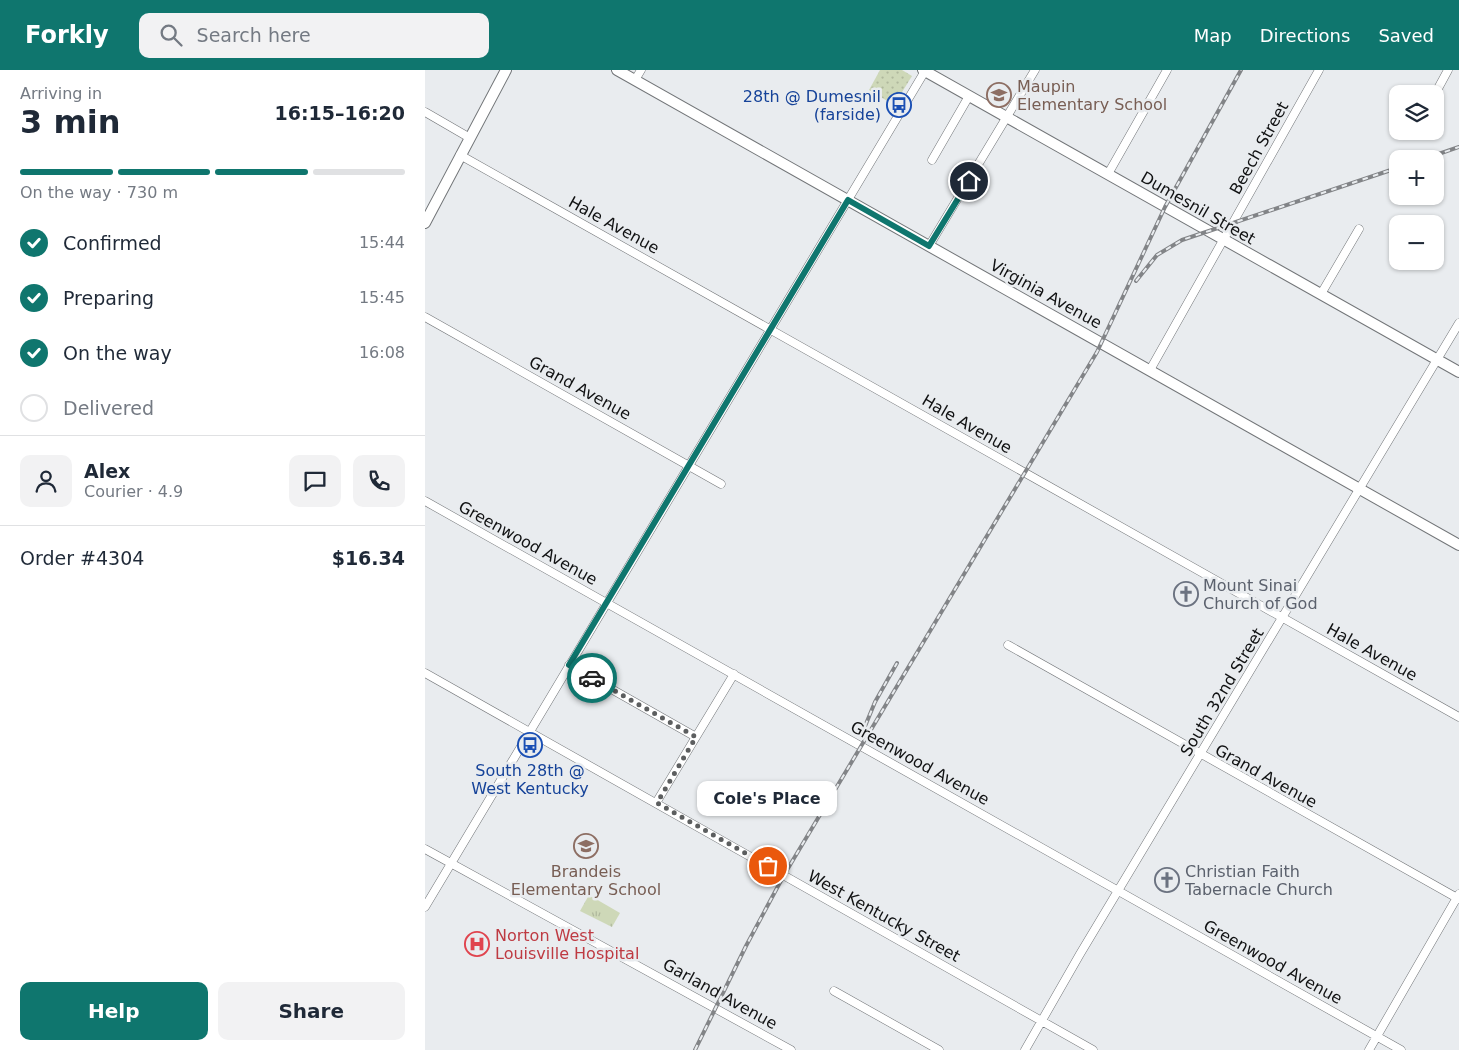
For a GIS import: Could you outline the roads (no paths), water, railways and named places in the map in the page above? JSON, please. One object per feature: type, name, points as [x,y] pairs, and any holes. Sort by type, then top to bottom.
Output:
[{"type":"main road","points":[[425,223],[506,70]]},
{"type":"main road","name":"Virginia Avenue","points":[[617,70],[1459,544]]},
{"type":"main road","name":"Dumesnil Street","points":[[924,70],[1459,372]]},
{"type":"street","points":[[635,80],[641,70]]},
{"type":"street","points":[[425,908],[924,70]]},
{"type":"street","points":[[929,246],[1035,70]]},
{"type":"street","points":[[1108,174],[1167,70]]},
{"type":"street","name":"Beech Street","points":[[1150,370],[1319,70]]},
{"type":"street","points":[[1440,85],[1448,70]]},
{"type":"street","points":[[932,160],[969,96]]},
{"type":"street","points":[[425,112],[470,138]]},
{"type":"street","name":"Hale Avenue","points":[[460,155],[1459,717]]},
{"type":"street","points":[[1321,294],[1359,230]]},
{"type":"street","name":"Grand Avenue","points":[[425,317],[721,484]]},
{"type":"street","name":"South 32nd Street","points":[[1025,1050],[1118,891],[1459,323]]},
{"type":"street","name":"Greenwood Avenue","points":[[425,500],[1401,1050]]},
{"type":"street","name":"Grand Avenue","points":[[1008,645],[1458,897]]},
{"type":"street","points":[[569,665],[696,737]]},
{"type":"street","name":"West Kentucky Street","points":[[425,673],[1093,1050]]},
{"type":"street","points":[[657,803],[734,674]]},
{"type":"street","name":"Garland Avenue","points":[[425,849],[791,1050]]},
{"type":"street","points":[[1369,1050],[1458,897]]},
{"type":"street","points":[[834,991],[939,1050]]},
{"type":"railway","points":[[695,1050],[746,946],[784,875],[1097,352],[1165,207],[1241,70]]},
{"type":"railway","points":[[1444,152],[1459,147]]},
{"type":"railway","points":[[1136,281],[1157,255],[1182,240],[1389,171]]},
{"type":"railway","points":[[861,736],[875,702],[897,663]]},
{"type":"place","name":"Maupin Elementary School","points":[[999,95]]},
{"type":"place","name":"28th @ Dumesnil (farside)","points":[[899,105]]},
{"type":"place","name":"Mount Sinai Church of God","points":[[1186,594]]},
{"type":"place","name":"South 28th @ West Kentucky","points":[[530,745]]},
{"type":"place","name":"Brandeis Elementary School","points":[[586,846]]},
{"type":"place","name":"Cole's Place","points":[[768,866]]},
{"type":"place","name":"Christian Faith Tabernacle Church","points":[[1167,880]]},
{"type":"place","name":"Norton West Louisville Hospital","points":[[477,944]]}]
